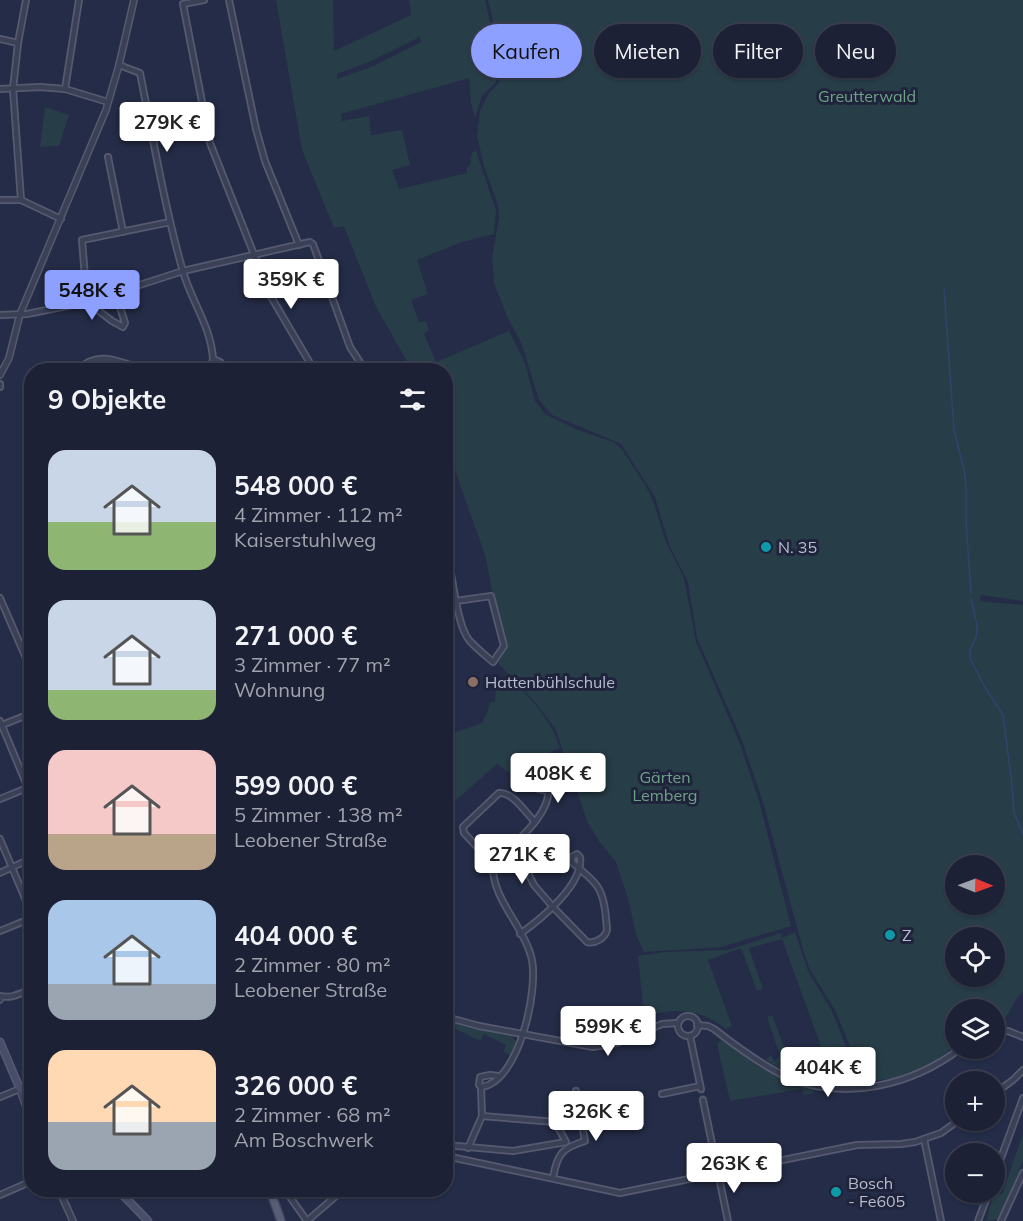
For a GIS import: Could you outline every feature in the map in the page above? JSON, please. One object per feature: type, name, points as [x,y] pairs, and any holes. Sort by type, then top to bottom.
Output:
[{"type":"main road","points":[[0,1042],[24,1093]]},
{"type":"main road","points":[[125,1197],[148,1221]]},
{"type":"main road","points":[[272,1197],[281,1221]]},
{"type":"street","points":[[21,200],[13,89],[26,0]]},
{"type":"street","points":[[65,89],[79,0]]},
{"type":"street","points":[[0,375],[9,358],[20,314],[108,102],[134,0]]},
{"type":"street","points":[[204,0],[183,4],[210,143],[270,295],[310,363]]},
{"type":"street","points":[[229,0],[258,137],[299,245]]},
{"type":"street","points":[[0,39],[18,43]]},
{"type":"street","points":[[119,65],[140,73],[170,222],[183,272],[212,342],[212,363]]},
{"type":"street","points":[[0,90],[40,87],[65,89],[108,102]]},
{"type":"street","points":[[108,157],[123,232]]},
{"type":"street","points":[[0,200],[21,200],[61,219]]},
{"type":"street","points":[[116,294],[125,323],[123,327],[87,302],[81,240],[170,222]]},
{"type":"street","points":[[0,315],[20,314],[87,302],[183,272],[309,242],[313,244],[350,346],[360,363]]},
{"type":"street","points":[[87,363],[92,359],[106,357],[124,363]]},
{"type":"street","points":[[213,359],[221,363]]},
{"type":"street","points":[[453,579],[456,601],[468,639],[493,662],[504,646],[491,596],[456,601]]},
{"type":"street","points":[[0,598],[24,654]]},
{"type":"street","points":[[24,715],[1,723],[24,774]]},
{"type":"street","points":[[0,799],[24,789]]},
{"type":"street","points":[[493,864],[535,822],[545,808],[548,791]]},
{"type":"street","points":[[483,1103],[491,1086],[513,1062],[523,1034],[534,969],[530,952],[497,889],[493,864],[464,833],[463,827],[499,793],[510,796],[535,822]]},
{"type":"street","points":[[0,839],[24,896]]},
{"type":"street","points":[[508,849],[525,867],[534,885],[553,907],[587,942],[596,942],[606,935],[607,925],[601,893],[580,870],[573,884],[553,907],[520,934]]},
{"type":"street","points":[[0,873],[24,862]]},
{"type":"street","points":[[0,931],[24,920]]},
{"type":"street","points":[[0,999],[24,992]]},
{"type":"street","points":[[453,1019],[567,1043],[600,1047],[617,1043],[662,1024],[678,1023],[682,1018],[689,1016],[695,1019],[698,1025],[690,1036]]},
{"type":"street","points":[[678,1023],[681,1033],[690,1036]]},
{"type":"street","points":[[698,1025],[714,1029],[762,1064],[788,1077],[815,1085],[839,1088],[874,1087],[903,1080],[932,1068],[945,1059]]},
{"type":"street","points":[[1005,1031],[1023,1037]]},
{"type":"street","points":[[662,1094],[700,1088],[690,1036]]},
{"type":"street","points":[[1005,1086],[1023,1070]]},
{"type":"street","points":[[468,1148],[482,1116],[483,1103],[478,1081],[480,1077],[499,1076]]},
{"type":"street","points":[[481,1088],[491,1086]]},
{"type":"street","points":[[0,1097],[24,1087]]},
{"type":"street","points":[[20,1089],[24,1100]]},
{"type":"street","points":[[553,1178],[555,1167],[563,1150],[585,1141],[576,1091]]},
{"type":"street","points":[[1005,1147],[1023,1098]]},
{"type":"street","points":[[703,1101],[728,1221]]},
{"type":"street","points":[[453,1146],[513,1151],[566,1142],[555,1122],[482,1116]]},
{"type":"street","points":[[453,1157],[620,1193],[857,1145],[901,1144],[924,1140],[945,1130]]},
{"type":"street","points":[[924,1140],[941,1221]]},
{"type":"street","points":[[1001,1221],[1023,1173]]},
{"type":"street","points":[[0,1196],[24,1185]]},
{"type":"street","points":[[62,1197],[73,1221]]},
{"type":"street","points":[[290,1197],[307,1221],[335,1197]]},
{"type":"street","points":[[978,1221],[985,1203]]},
{"type":"green space","name":"Gärten Lemberg","points":[[276,0],[333,0],[334,51],[411,15],[409,0],[485,0],[490,24],[471,24],[471,78],[497,78],[496,82],[482,96],[475,118],[469,78],[341,114],[342,121],[369,116],[371,135],[402,130],[410,165],[392,170],[399,189],[467,173],[472,152],[476,151],[496,210],[494,234],[462,242],[417,260],[428,294],[411,300],[419,322],[426,321],[429,330],[424,334],[436,362],[509,331],[525,363],[535,401],[545,414],[578,430],[613,442],[621,448],[646,486],[655,506],[665,540],[684,578],[696,642],[739,741],[759,801],[791,926],[721,947],[644,952],[636,935],[629,902],[616,862],[588,823],[555,728],[534,701],[496,661],[506,643],[493,597],[486,558],[453,465],[453,363],[408,363],[376,307],[343,226],[334,228],[302,150]],"holes":[[[420,37],[421,42],[371,67],[337,79],[337,74],[369,62]]]},
{"type":"green space","name":"Greutterwald","points":[[488,0],[1023,0],[1023,601],[981,595],[980,601],[1023,605],[1023,992],[1005,1018],[1005,999],[945,999],[945,1053],[924,1069],[904,1077],[866,1082],[864,1080],[835,1010],[810,970],[763,802],[741,738],[697,638],[688,582],[670,547],[655,497],[621,444],[552,415],[539,400],[522,345],[506,314],[494,283],[492,258],[499,218],[498,205],[484,166],[477,136],[480,111],[489,93],[498,84],[499,78],[582,78],[582,24],[494,24]]},
{"type":"green space","points":[[45,107],[69,115],[59,146],[40,147]]},
{"type":"green space","points":[[508,675],[531,700],[551,727],[560,748],[508,772],[497,764],[453,803],[453,733],[482,723],[490,702],[495,702],[496,680],[507,680]]},
{"type":"green space","points":[[795,932],[808,971],[832,1011],[859,1080],[833,1081],[833,1083],[802,1076],[805,1071],[828,1066],[782,939],[749,948],[763,989],[757,991],[741,948],[708,960],[732,1026],[726,1029],[706,1017],[687,1012],[677,1011],[644,1016],[638,956],[666,952],[728,950],[781,933],[782,938]]},
{"type":"green space","points":[[772,1015],[793,1071],[780,1068],[766,1060],[771,1055],[774,1062],[780,1055],[767,1017]]},
{"type":"green space","points":[[453,1022],[510,1034],[516,1042],[511,1056],[503,1052],[506,1045],[484,1034],[480,1041],[453,1028]]},
{"type":"green space","points":[[722,1039],[759,1067],[813,1089],[814,1093],[804,1095],[802,1089],[730,1101],[717,1044]]},
{"type":"green space","points":[[1023,1134],[1023,1161],[999,1219],[986,1221],[991,1203],[1005,1203],[1005,1185]]},
{"type":"waterway","points":[[944,289],[954,430],[966,485],[971,593]]},
{"type":"waterway","points":[[971,598],[977,626],[970,658],[1003,715],[1014,813],[1023,834]]},
{"type":"tunnel","points":[[701,1089],[703,1100]]},
{"type":"place","name":"N. 35","points":[[766,547]]},
{"type":"place","name":"Hattenbühlschule","points":[[473,682]]},
{"type":"place","name":"Z","points":[[890,935]]},
{"type":"place","name":"Bosch - Fe605","points":[[836,1192]]}]
